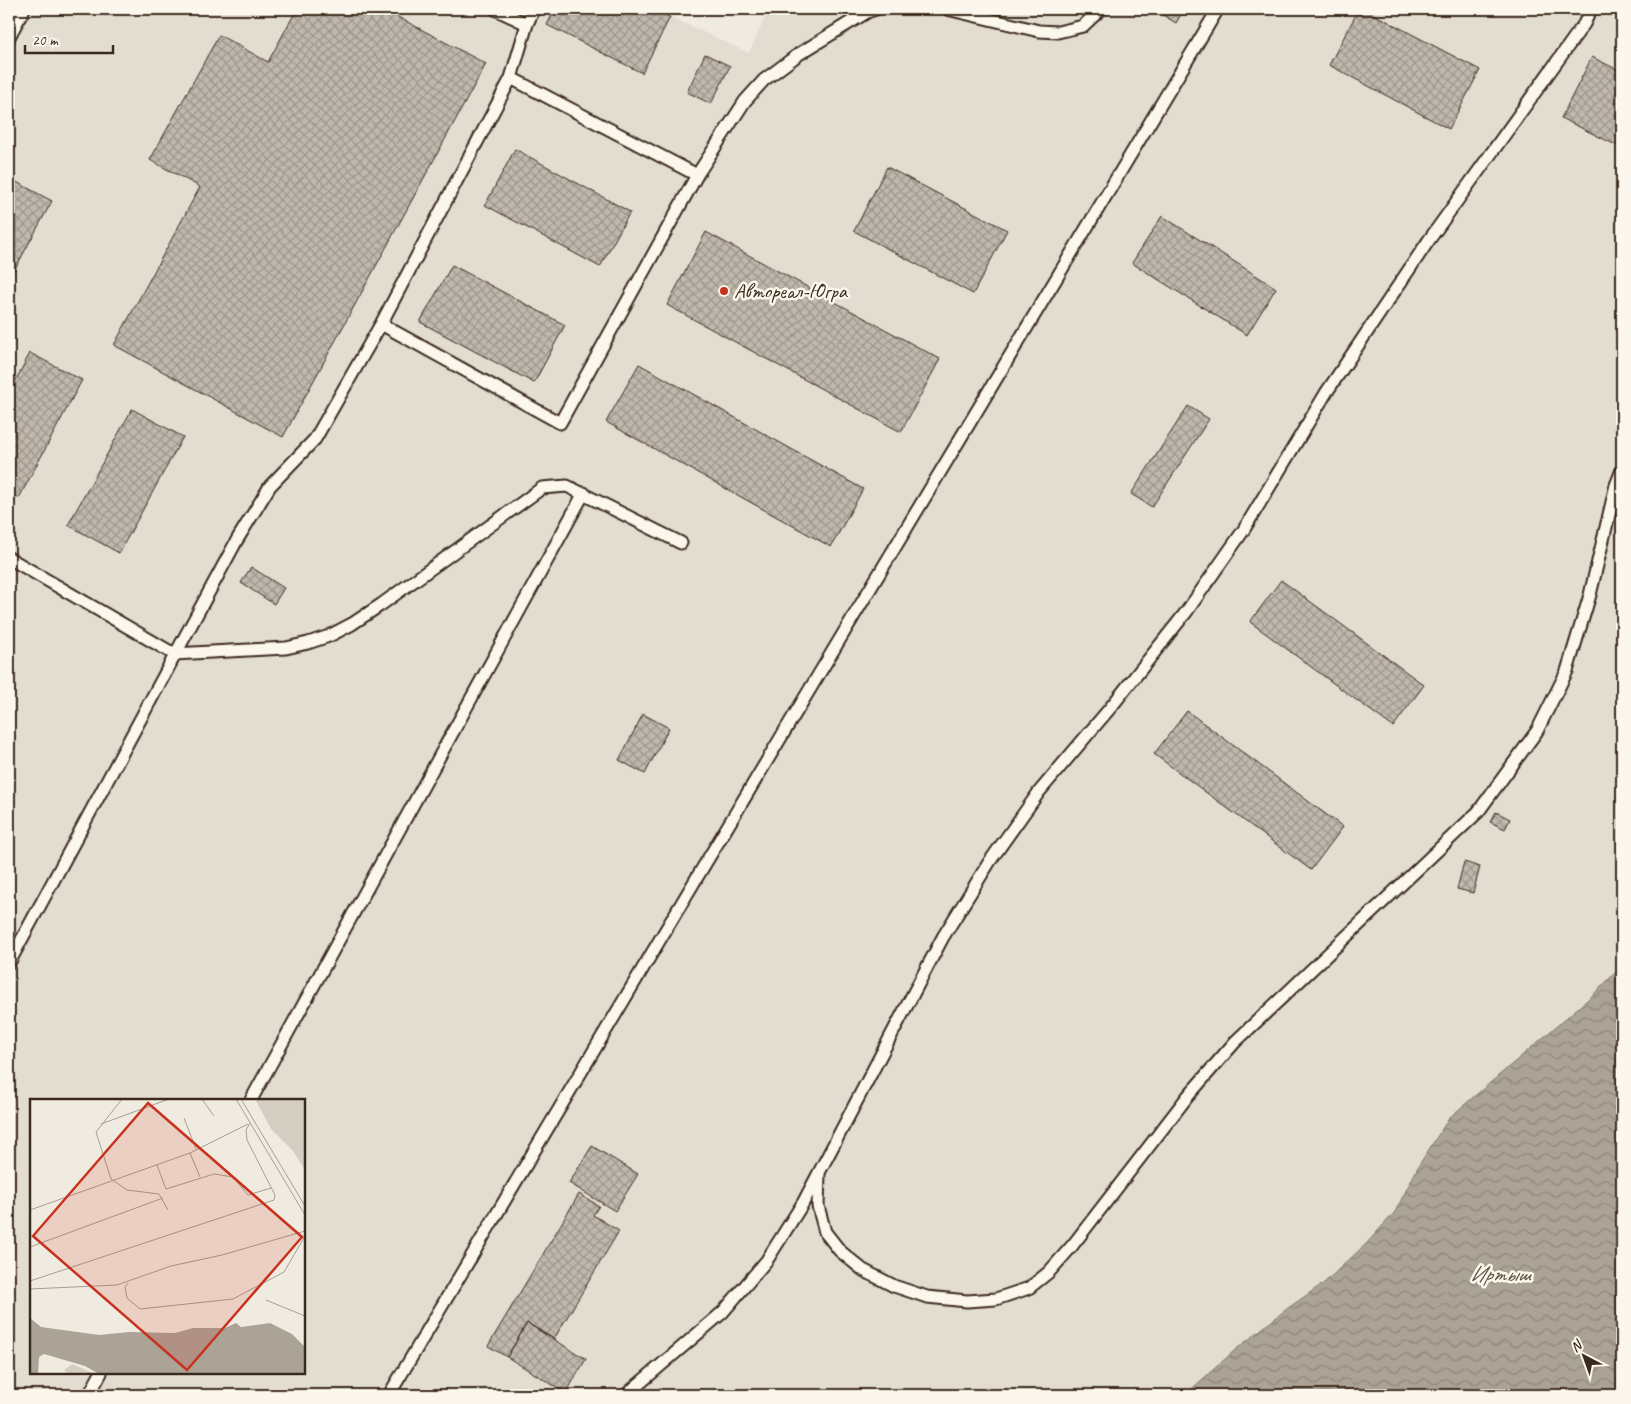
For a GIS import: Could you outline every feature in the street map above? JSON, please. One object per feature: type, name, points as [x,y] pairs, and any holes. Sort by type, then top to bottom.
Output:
[{"type":"lane","points":[[9,37],[24,9]]},
{"type":"lane","points":[[495,9],[527,24]]},
{"type":"lane","points":[[9,963],[237,540],[270,486],[315,439],[381,324],[511,78],[527,24],[534,9]]},
{"type":"lane","points":[[381,324],[560,424],[697,175],[745,101],[764,80],[799,54],[867,12],[876,9]]},
{"type":"lane","points":[[947,9],[1039,31],[1058,32],[1083,26],[1101,9]]},
{"type":"lane","points":[[389,1395],[701,870],[1218,9]]},
{"type":"lane","points":[[626,1395],[723,1312],[767,1260],[803,1203],[943,937],[990,861],[1039,792],[1111,707],[1198,595],[1243,531],[1326,393],[1430,240],[1584,24],[1590,9]]},
{"type":"lane","points":[[511,78],[697,175]]},
{"type":"lane","points":[[820,1171],[818,1206],[825,1232],[840,1251],[863,1270],[894,1286],[927,1297],[966,1302],[996,1299],[1029,1288],[1049,1272],[1072,1246],[1188,1096],[1235,1042],[1478,812],[1537,731],[1568,671],[1590,596],[1616,485],[1622,470]]},
{"type":"lane","points":[[9,558],[174,654],[286,648],[308,644],[329,636],[382,604],[542,488],[567,486],[681,543]]},
{"type":"lane","points":[[252,1099],[584,493]]},
{"type":"lane","points":[[89,1395],[100,1374]]},
{"type":"shaded area","points":[[9,9],[653,9],[749,53],[769,9],[1622,9],[1622,966],[1419,1165],[1395,1212],[1366,1244],[1324,1283],[1288,1308],[1234,1351],[1185,1395],[9,1395]]},
{"type":"water","name":"Иртыш","points":[[1622,966],[1622,1395],[1185,1395],[1234,1351],[1288,1308],[1324,1283],[1366,1244],[1395,1212],[1419,1165],[1449,1118],[1593,995]]},
{"type":"building","points":[[297,9],[383,9],[486,64],[283,437],[114,345],[200,187],[150,160],[219,35],[268,62]]},
{"type":"building","points":[[555,9],[653,9],[670,17],[642,73],[547,25]]},
{"type":"building","points":[[1153,9],[1184,9],[1176,23]]},
{"type":"building","points":[[1359,9],[1364,9],[1480,70],[1449,129],[1329,65]]},
{"type":"building","points":[[705,54],[730,66],[711,104],[687,92]]},
{"type":"building","points":[[1592,57],[1622,72],[1622,148],[1561,118]]},
{"type":"building","points":[[515,149],[630,212],[600,267],[485,205]]},
{"type":"building","points":[[887,167],[1007,230],[973,294],[854,231]]},
{"type":"building","points":[[9,178],[52,201],[9,280]]},
{"type":"building","points":[[1162,216],[1276,288],[1247,335],[1132,263]]},
{"type":"building","points":[[706,232],[940,359],[901,432],[667,305]]},
{"type":"building","points":[[452,265],[565,325],[534,383],[420,322]]},
{"type":"building","points":[[30,353],[82,380],[19,498],[9,492],[9,393]]},
{"type":"building","points":[[639,364],[863,489],[831,547],[606,422]]},
{"type":"building","points":[[1188,406],[1209,419],[1152,507],[1131,494]]},
{"type":"building","points":[[132,409],[183,437],[119,553],[68,525]]},
{"type":"building","points":[[251,567],[284,588],[274,604],[241,583]]},
{"type":"building","points":[[1281,580],[1424,685],[1393,727],[1250,622]]},
{"type":"building","points":[[1187,711],[1343,827],[1311,870],[1154,754]]},
{"type":"building","points":[[643,714],[669,728],[645,774],[619,760]]},
{"type":"building","points":[[1496,812],[1510,819],[1505,829],[1490,822]]},
{"type":"building","points":[[1464,862],[1480,867],[1473,893],[1457,889]]},
{"type":"building","points":[[592,1146],[638,1174],[615,1211],[569,1183]]},
{"type":"building","points":[[579,1194],[599,1206],[593,1215],[619,1231],[554,1339],[527,1323],[507,1357],[488,1346]]},
{"type":"building","points":[[527,1323],[586,1359],[566,1393],[507,1357]]},
{"type":"place","name":"Автореал-Югра","points":[[724,291]]}]
